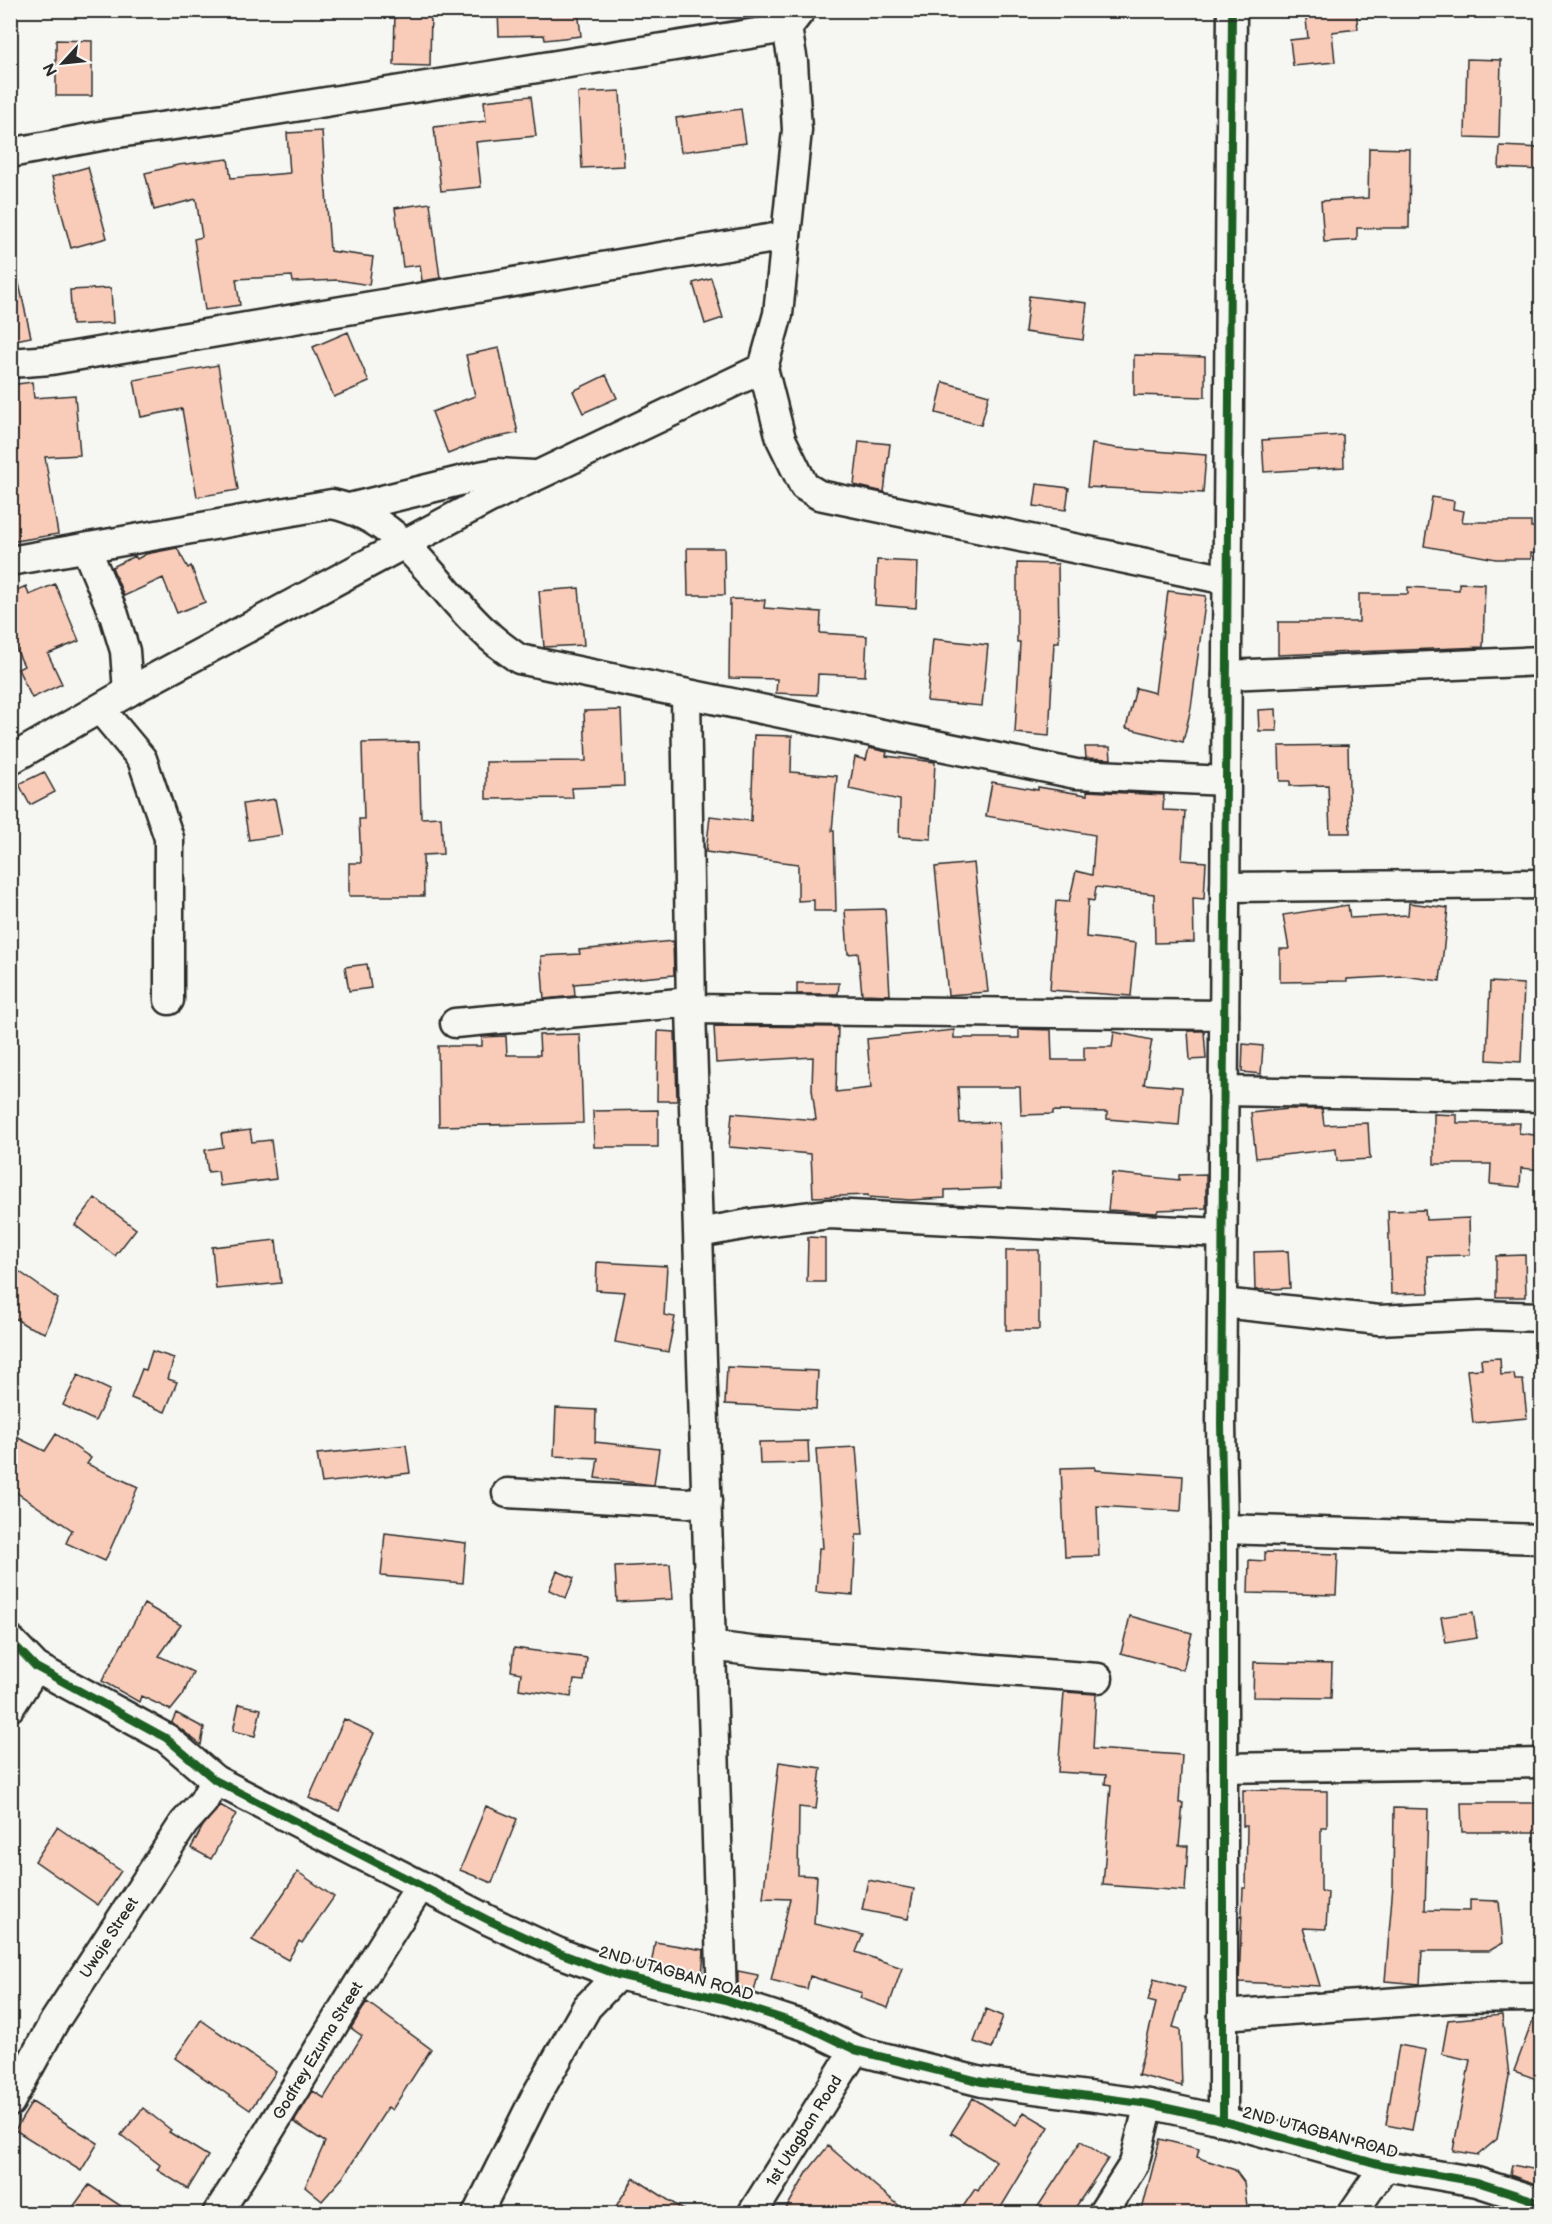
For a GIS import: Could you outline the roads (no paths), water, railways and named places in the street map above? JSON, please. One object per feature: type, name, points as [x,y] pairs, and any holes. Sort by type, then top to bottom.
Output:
[{"type":"street","points":[[1223,2121],[1222,1233],[1232,10]]},
{"type":"street","points":[[10,153],[111,134],[245,116],[794,19],[793,62],[797,130],[778,314],[763,368],[781,439],[804,486],[819,495],[1227,580]]},
{"type":"street","points":[[10,363],[51,360],[786,236]]},
{"type":"street","points":[[10,760],[101,710],[128,692],[538,475],[763,368]]},
{"type":"street","points":[[349,508],[488,475],[538,475]]},
{"type":"street","points":[[10,561],[332,504],[349,508],[380,524],[406,544],[486,633],[519,659],[686,695],[933,742],[1076,774],[1226,781]]},
{"type":"street","points":[[86,548],[114,615],[125,651],[128,692]]},
{"type":"street","points":[[1227,675],[1542,661]]},
{"type":"street","points":[[686,695],[691,1005],[722,1999]]},
{"type":"street","points":[[101,710],[142,759],[169,838],[169,1000]]},
{"type":"street","points":[[1225,887],[1542,884]]},
{"type":"street","points":[[455,1023],[691,1005],[1224,1015]]},
{"type":"street","points":[[1223,1091],[1542,1097]]},
{"type":"street","points":[[699,1233],[754,1222],[829,1214],[1222,1233]]},
{"type":"street","points":[[1222,1304],[1379,1320],[1480,1315],[1542,1317]]},
{"type":"street","points":[[507,1493],[687,1503],[707,1501]]},
{"type":"street","points":[[1223,1529],[1542,1539]]},
{"type":"street","name":"2ND UTAGBAN ROAD","points":[[10,1640],[36,1667],[165,1738],[215,1780],[420,1887],[556,1952],[618,1975],[722,1999],[805,2026],[855,2050],[982,2082],[1149,2104],[1223,2121],[1385,2166],[1477,2182],[1542,2203]]},
{"type":"street","points":[[711,1646],[759,1652],[1098,1678]]},
{"type":"street","points":[[10,1707],[36,1667]]},
{"type":"street","points":[[1223,1768],[1542,1763]]},
{"type":"street","name":"Uwaje Street","points":[[10,2102],[54,2022],[184,1823],[203,1802],[215,1780]]},
{"type":"street","name":"Godfrey Ezuma Street","points":[[217,2214],[278,2120],[338,2017],[420,1887]]},
{"type":"street","points":[[477,2214],[536,2096],[587,2007],[618,1975]]},
{"type":"street","points":[[1222,2015],[1452,1998],[1542,1997]]},
{"type":"street","name":"1st Utagban Road","points":[[752,2214],[855,2050]]},
{"type":"street","points":[[1101,2214],[1134,2164],[1149,2104]]},
{"type":"street","points":[[1352,2214],[1385,2166]]}]
